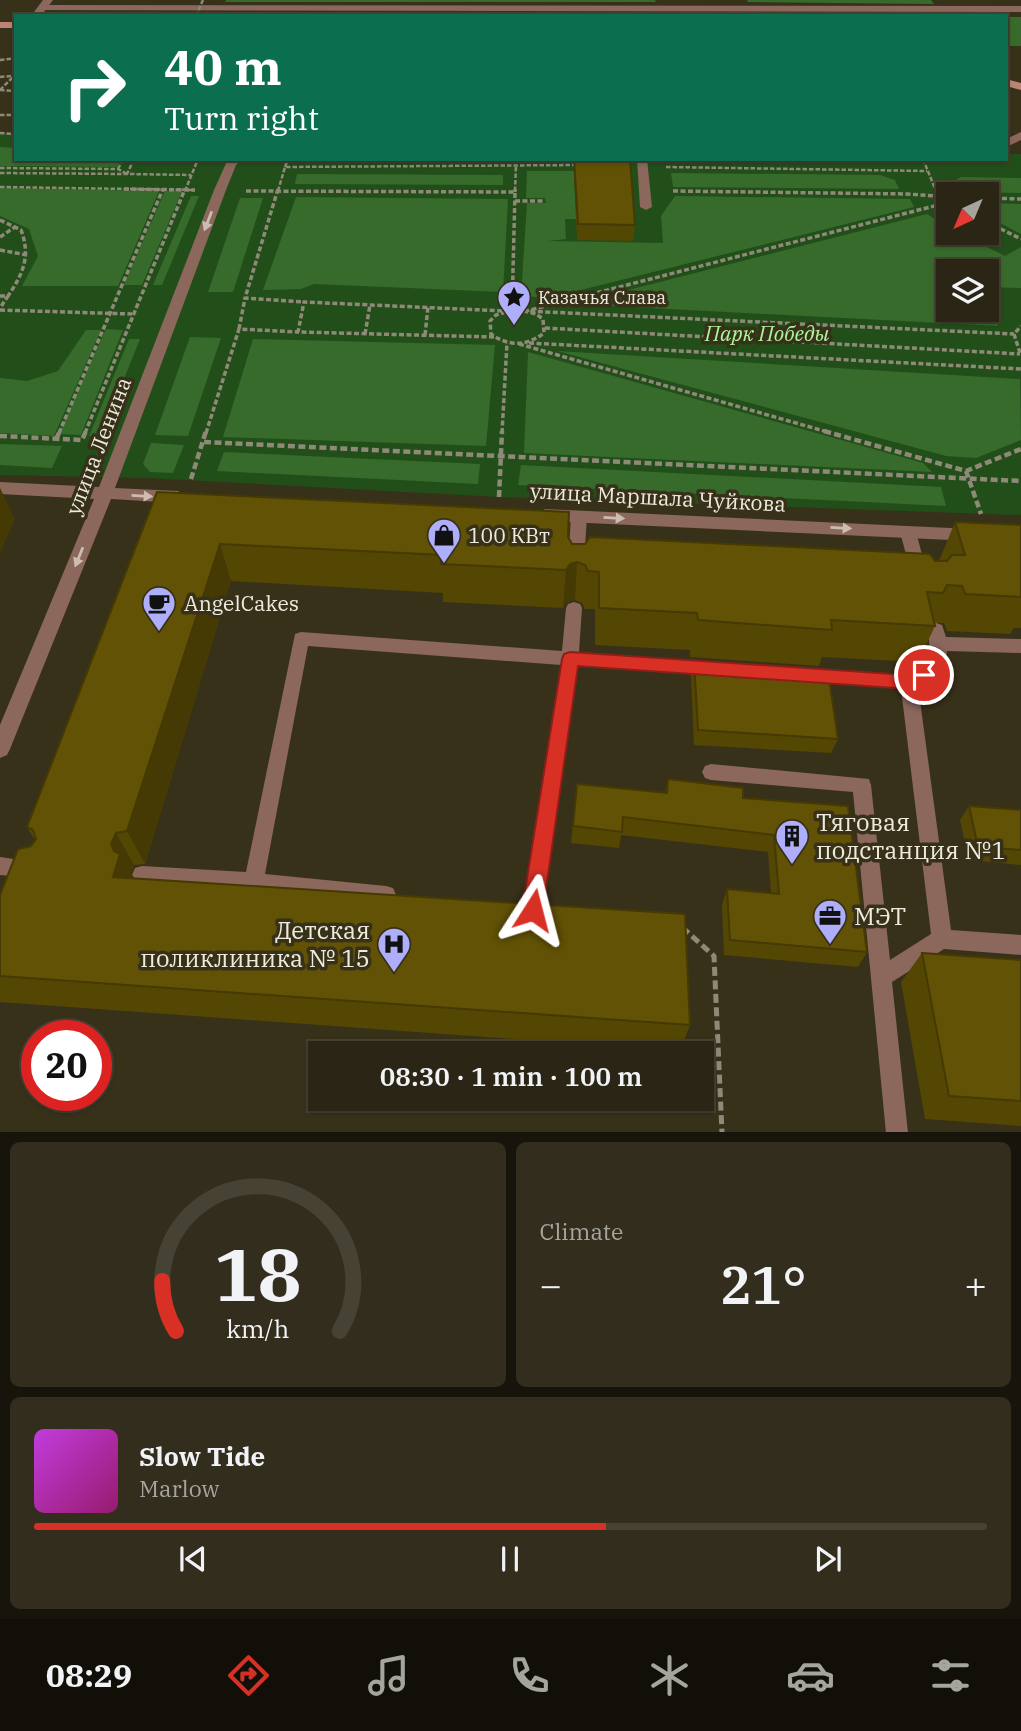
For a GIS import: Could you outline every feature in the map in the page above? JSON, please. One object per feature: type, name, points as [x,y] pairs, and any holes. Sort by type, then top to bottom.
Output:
[{"type":"street","points":[[1009,151],[1021,135]]},
{"type":"street","name":"улица Ленина","points":[[0,750],[234,161]]},
{"type":"street","points":[[0,488],[202,499]]},
{"type":"street","name":"улица Маршала Чуйкова","points":[[523,514],[984,535]]},
{"type":"lane","points":[[43,8],[1021,9]]},
{"type":"lane","points":[[643,163],[646,207]]},
{"type":"lane","points":[[576,575],[579,516]]},
{"type":"lane","points":[[908,532],[924,592]]},
{"type":"lane","points":[[532,910],[570,659],[574,608]]},
{"type":"lane","points":[[787,674],[909,682],[939,667],[938,637],[1021,646]]},
{"type":"lane","points":[[254,882],[301,639],[733,670]]},
{"type":"lane","points":[[909,682],[942,939]]},
{"type":"lane","points":[[711,772],[862,785],[897,1132]]},
{"type":"lane","points":[[0,866],[46,870]]},
{"type":"lane","points":[[142,875],[254,882],[407,898]]},
{"type":"lane","points":[[881,977],[942,939],[1021,945]]},
{"type":"path","points":[[0,77],[14,75]]},
{"type":"path","points":[[0,90],[14,75]]},
{"type":"path","points":[[118,169],[122,161]]},
{"type":"path","points":[[127,174],[133,161]]},
{"type":"path","points":[[0,436],[82,440],[197,161]]},
{"type":"path","points":[[191,481],[239,329],[287,161]]},
{"type":"path","points":[[924,161],[936,190]]},
{"type":"path","points":[[643,163],[927,171]]},
{"type":"path","points":[[285,167],[587,165]]},
{"type":"path","points":[[512,310],[516,166]]},
{"type":"path","points":[[0,171],[118,169],[127,174]]},
{"type":"path","points":[[0,171],[191,175]]},
{"type":"path","points":[[0,187],[185,190]]},
{"type":"path","points":[[56,439],[163,189]]},
{"type":"path","points":[[280,191],[515,192]]},
{"type":"path","points":[[673,191],[908,194],[936,197]]},
{"type":"path","points":[[999,198],[1021,199]]},
{"type":"path","points":[[515,201],[543,201]]},
{"type":"path","points":[[526,311],[936,206]]},
{"type":"path","points":[[0,220],[21,230],[27,245],[27,255],[23,275],[0,309],[133,314]]},
{"type":"path","points":[[0,237],[15,227]]},
{"type":"path","points":[[999,228],[1021,239]]},
{"type":"path","points":[[0,250],[27,255]]},
{"type":"path","points":[[0,296],[8,296]]},
{"type":"path","points":[[246,298],[1014,334]]},
{"type":"path","points":[[298,332],[304,302]]},
{"type":"path","points":[[365,334],[370,305]]},
{"type":"path","points":[[425,335],[428,307]]},
{"type":"path","points":[[494,337],[489,327],[490,321],[505,311]]},
{"type":"path","points":[[526,311],[542,319],[545,328]]},
{"type":"path","points":[[1014,334],[1021,326]]},
{"type":"path","points":[[529,343],[538,338],[545,328]]},
{"type":"path","points":[[545,328],[1021,355],[1014,334]]},
{"type":"path","points":[[239,329],[494,337],[507,343],[519,344],[1021,369]]},
{"type":"path","points":[[499,497],[507,343]]},
{"type":"path","points":[[519,344],[966,471],[1021,449]]},
{"type":"path","points":[[204,442],[1021,481]]},
{"type":"path","points":[[966,471],[981,514]]},
{"type":"path","points":[[680,925],[714,956],[722,1132]]},
{"type":"green space","points":[[655,0],[656,2],[225,2]]},
{"type":"green space","points":[[747,0],[931,0],[934,4],[748,2]]},
{"type":"green space","points":[[223,12],[703,14],[222,14]]},
{"type":"green space","points":[[1008,17],[1021,17],[1021,46],[1008,46]]},
{"type":"green space","name":"Парк Победы","points":[[0,133],[14,134],[14,161],[1008,161],[1008,154],[1021,154],[1021,515],[499,497],[148,478],[0,475]]},
{"type":"green space","points":[[0,147],[14,148],[14,161],[121,161],[117,167],[0,166]]},
{"type":"green space","points":[[527,171],[574,171],[576,219],[565,219],[566,239],[548,241],[663,243],[661,216],[675,196],[910,199],[914,207],[549,298],[521,296],[527,203],[546,203],[545,198],[526,198]]},
{"type":"green space","points":[[671,173],[880,175],[895,180],[899,189],[673,187]]},
{"type":"green space","points":[[297,174],[503,175],[503,185],[295,184]]},
{"type":"green space","points":[[961,177],[1021,178],[1021,193],[999,193],[999,182],[956,180]]},
{"type":"green space","points":[[0,188],[159,191],[118,286],[22,286],[38,256],[29,229],[0,216]]},
{"type":"green space","points":[[165,191],[182,191],[142,285],[124,285]]},
{"type":"green space","points":[[191,196],[199,196],[162,285],[153,285]]},
{"type":"green space","points":[[296,197],[508,199],[503,292],[314,284],[301,289],[263,290]]},
{"type":"green space","points":[[240,198],[263,198],[233,292],[208,292]]},
{"type":"green space","points":[[999,203],[1021,204],[1021,234],[999,222]]},
{"type":"green space","points":[[927,214],[936,220],[936,245],[983,245],[1005,256],[1021,247],[1021,288],[999,287],[999,259],[936,259],[936,322],[997,322],[998,326],[573,304]]},
{"type":"green space","points":[[106,329],[123,330],[81,435],[58,434]]},
{"type":"green space","points":[[86,330],[101,330],[54,436],[0,433],[0,378],[27,381],[58,371]]},
{"type":"green space","points":[[190,337],[221,338],[188,436],[155,435]]},
{"type":"green space","points":[[129,339],[140,339],[101,436],[89,436]]},
{"type":"green space","points":[[253,339],[495,345],[486,446],[223,437]]},
{"type":"green space","points":[[557,351],[1020,379],[1021,440],[976,458],[946,456]]},
{"type":"green space","points":[[528,352],[923,463],[932,472],[524,453]]},
{"type":"green space","points":[[151,443],[184,445],[173,473],[150,472],[143,464]]},
{"type":"green space","points":[[0,444],[62,446],[52,468],[0,465]]},
{"type":"green space","points":[[224,452],[480,464],[478,484],[217,471]]},
{"type":"green space","points":[[521,465],[941,487],[946,506],[518,485]]},
{"type":"building","points":[[574,161],[630,161],[635,225],[578,224]]},
{"type":"building","points":[[157,492],[569,512],[568,537],[572,544],[585,544],[590,537],[930,554],[935,561],[947,561],[952,555],[965,555],[955,522],[1021,525],[1021,597],[965,594],[962,586],[947,585],[943,593],[927,592],[935,626],[831,620],[832,630],[698,620],[697,613],[599,608],[599,572],[588,571],[585,565],[577,562],[570,564],[566,570],[441,564],[442,555],[220,544],[127,831],[116,833],[111,844],[114,851],[120,854],[113,877],[685,914],[690,1025],[0,976],[0,895],[18,849],[31,846],[36,839],[33,830],[27,827]]},
{"type":"building","points":[[694,661],[828,671],[838,739],[698,730]]},
{"type":"building","points":[[668,779],[743,788],[743,798],[848,806],[867,952],[730,940],[727,889],[779,894],[774,835],[623,817],[622,832],[573,826],[577,784],[667,793]]},
{"type":"building","points":[[969,806],[1021,810],[1021,850],[978,847]]},
{"type":"building","points":[[922,953],[1021,960],[1021,1101],[949,1096]]},
{"type":"place","name":"Казачья Слава","points":[[514,327]]},
{"type":"place","name":"100 КВт","points":[[444,565]]},
{"type":"place","name":"AngelCakes","points":[[159,633]]},
{"type":"place","name":"Тяговая подстанция №1","points":[[792,866]]},
{"type":"place","name":"МЭТ","points":[[830,946]]},
{"type":"place","name":"Детская поликлиника № 15","points":[[394,974]]},
{"type":"route","points":[[533,910],[570,659],[909,682],[924,675]]}]
